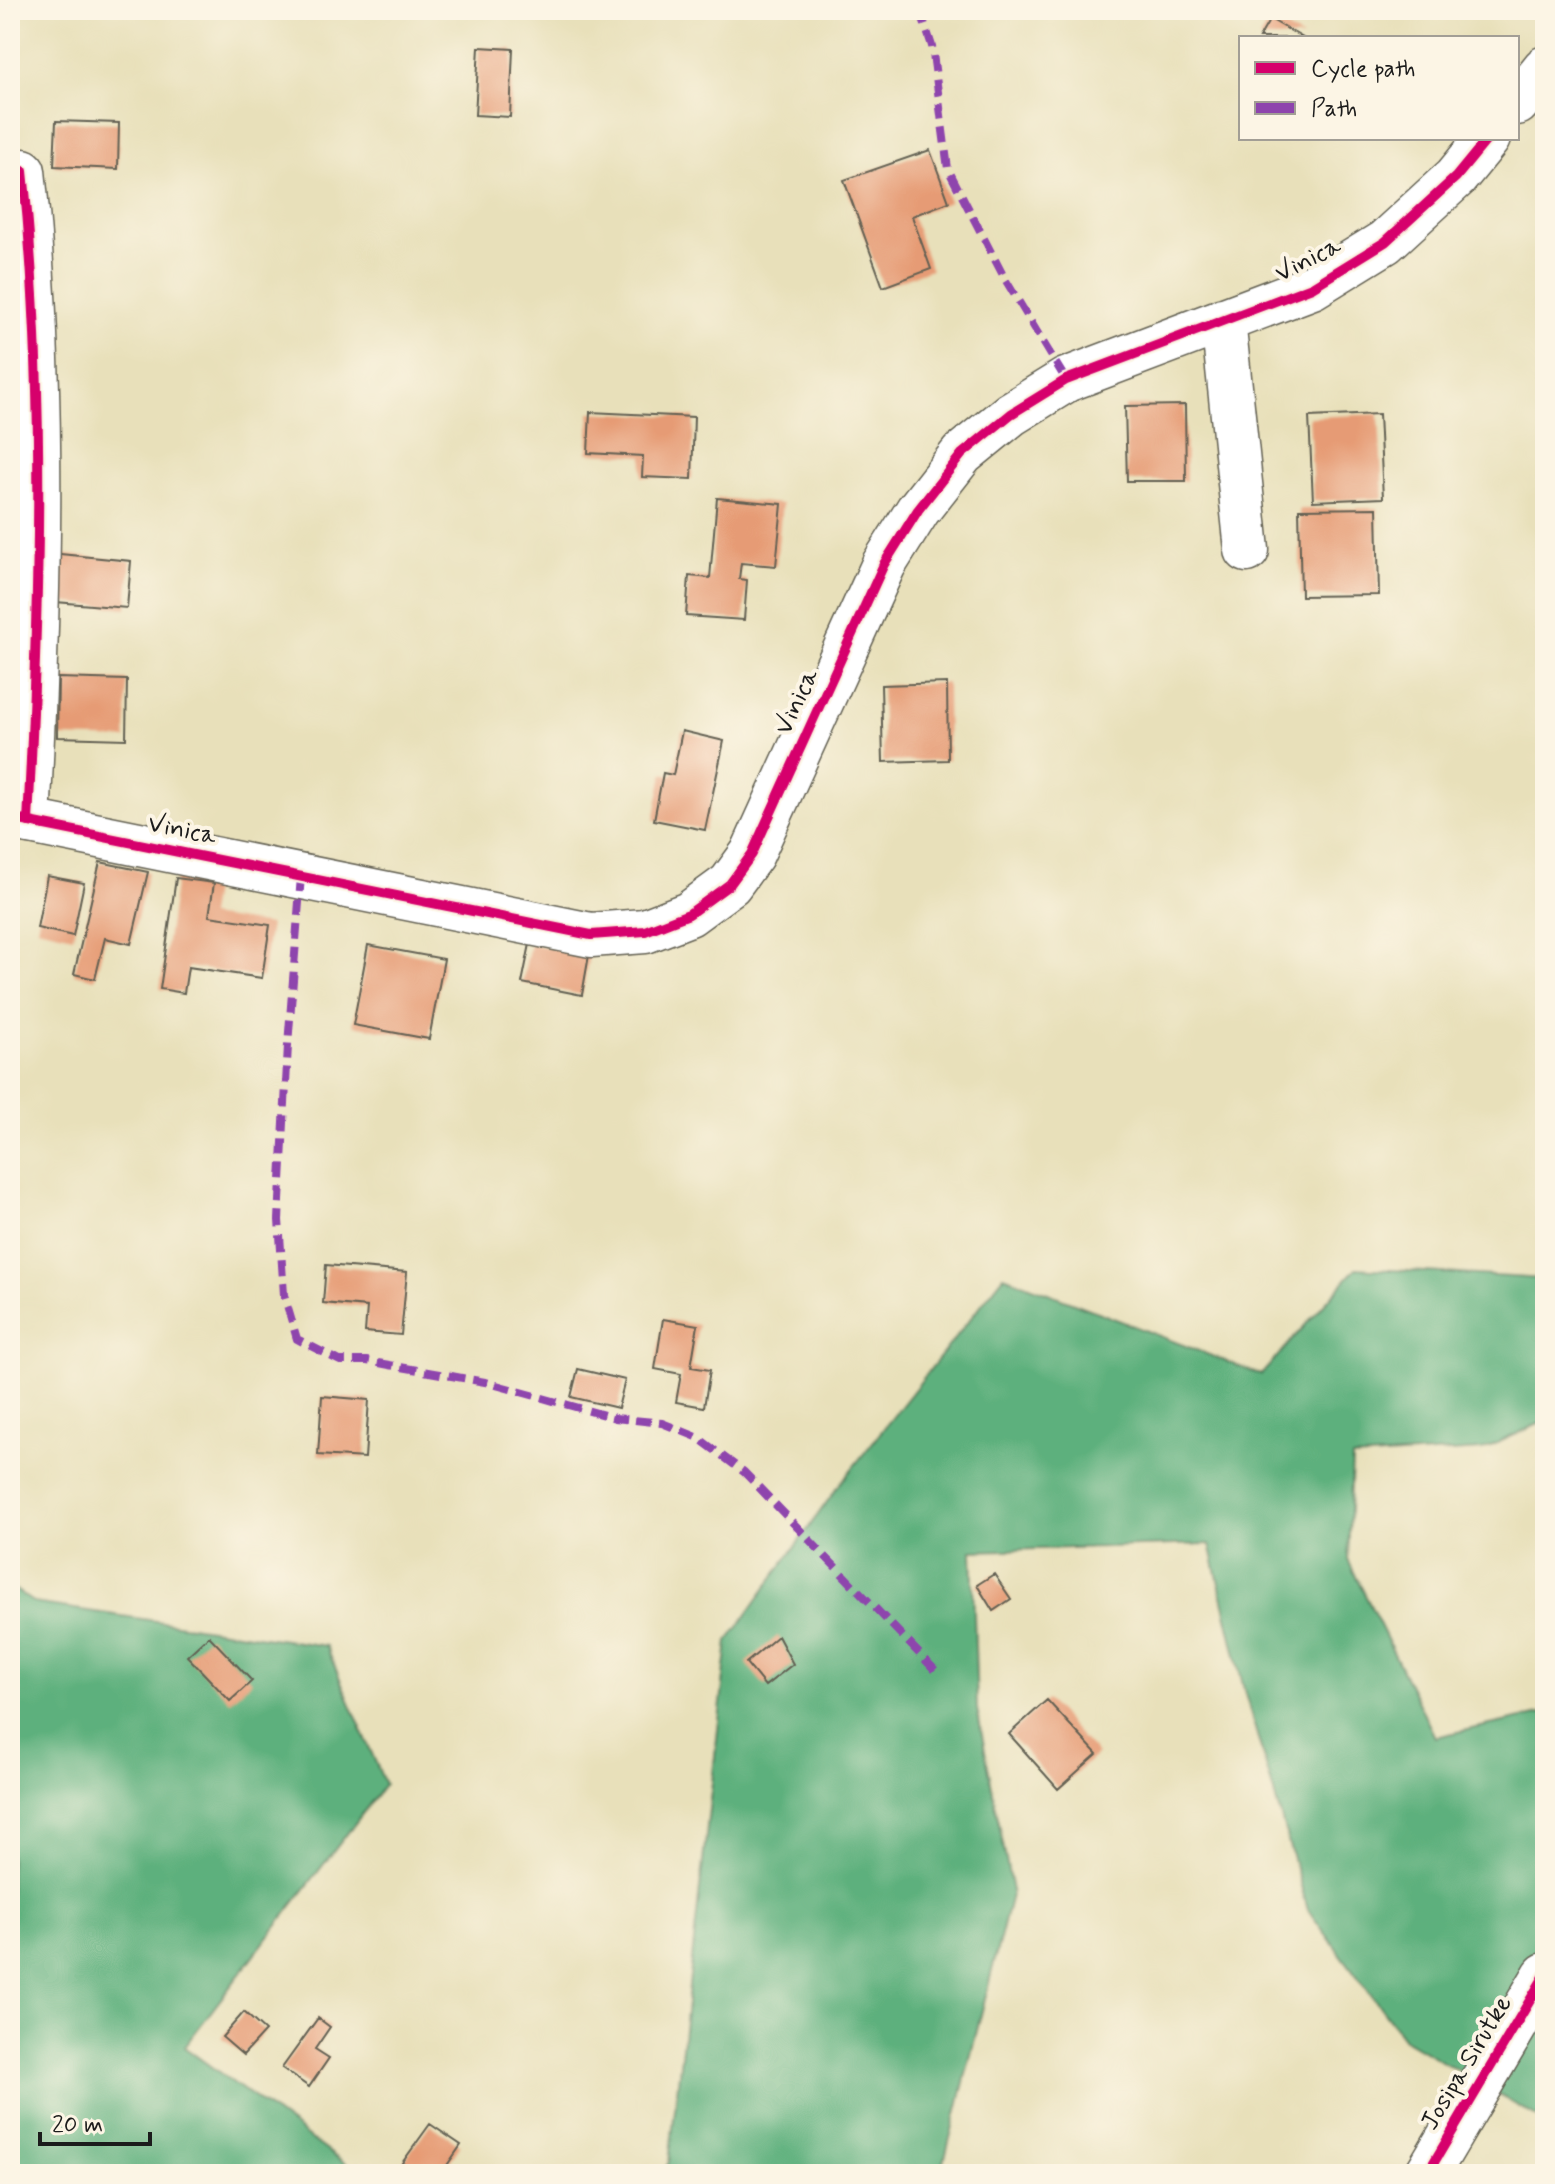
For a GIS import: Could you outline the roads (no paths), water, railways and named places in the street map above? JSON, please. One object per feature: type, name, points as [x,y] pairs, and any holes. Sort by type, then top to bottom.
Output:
[{"type":"street","points":[[1519,100],[1545,68]]},
{"type":"street","name":"Vinica","points":[[23,171],[33,261],[39,517],[36,670],[19,820],[591,935],[645,931],[689,914],[730,884],[752,854],[884,564],[918,510],[962,454],[1011,414],[1066,380],[1312,287],[1385,242],[1456,177],[1486,140]]},
{"type":"street","points":[[1223,320],[1247,550]]},
{"type":"street","name":"Josipa Sirutke","points":[[1427,2174],[1545,1975]]}]
